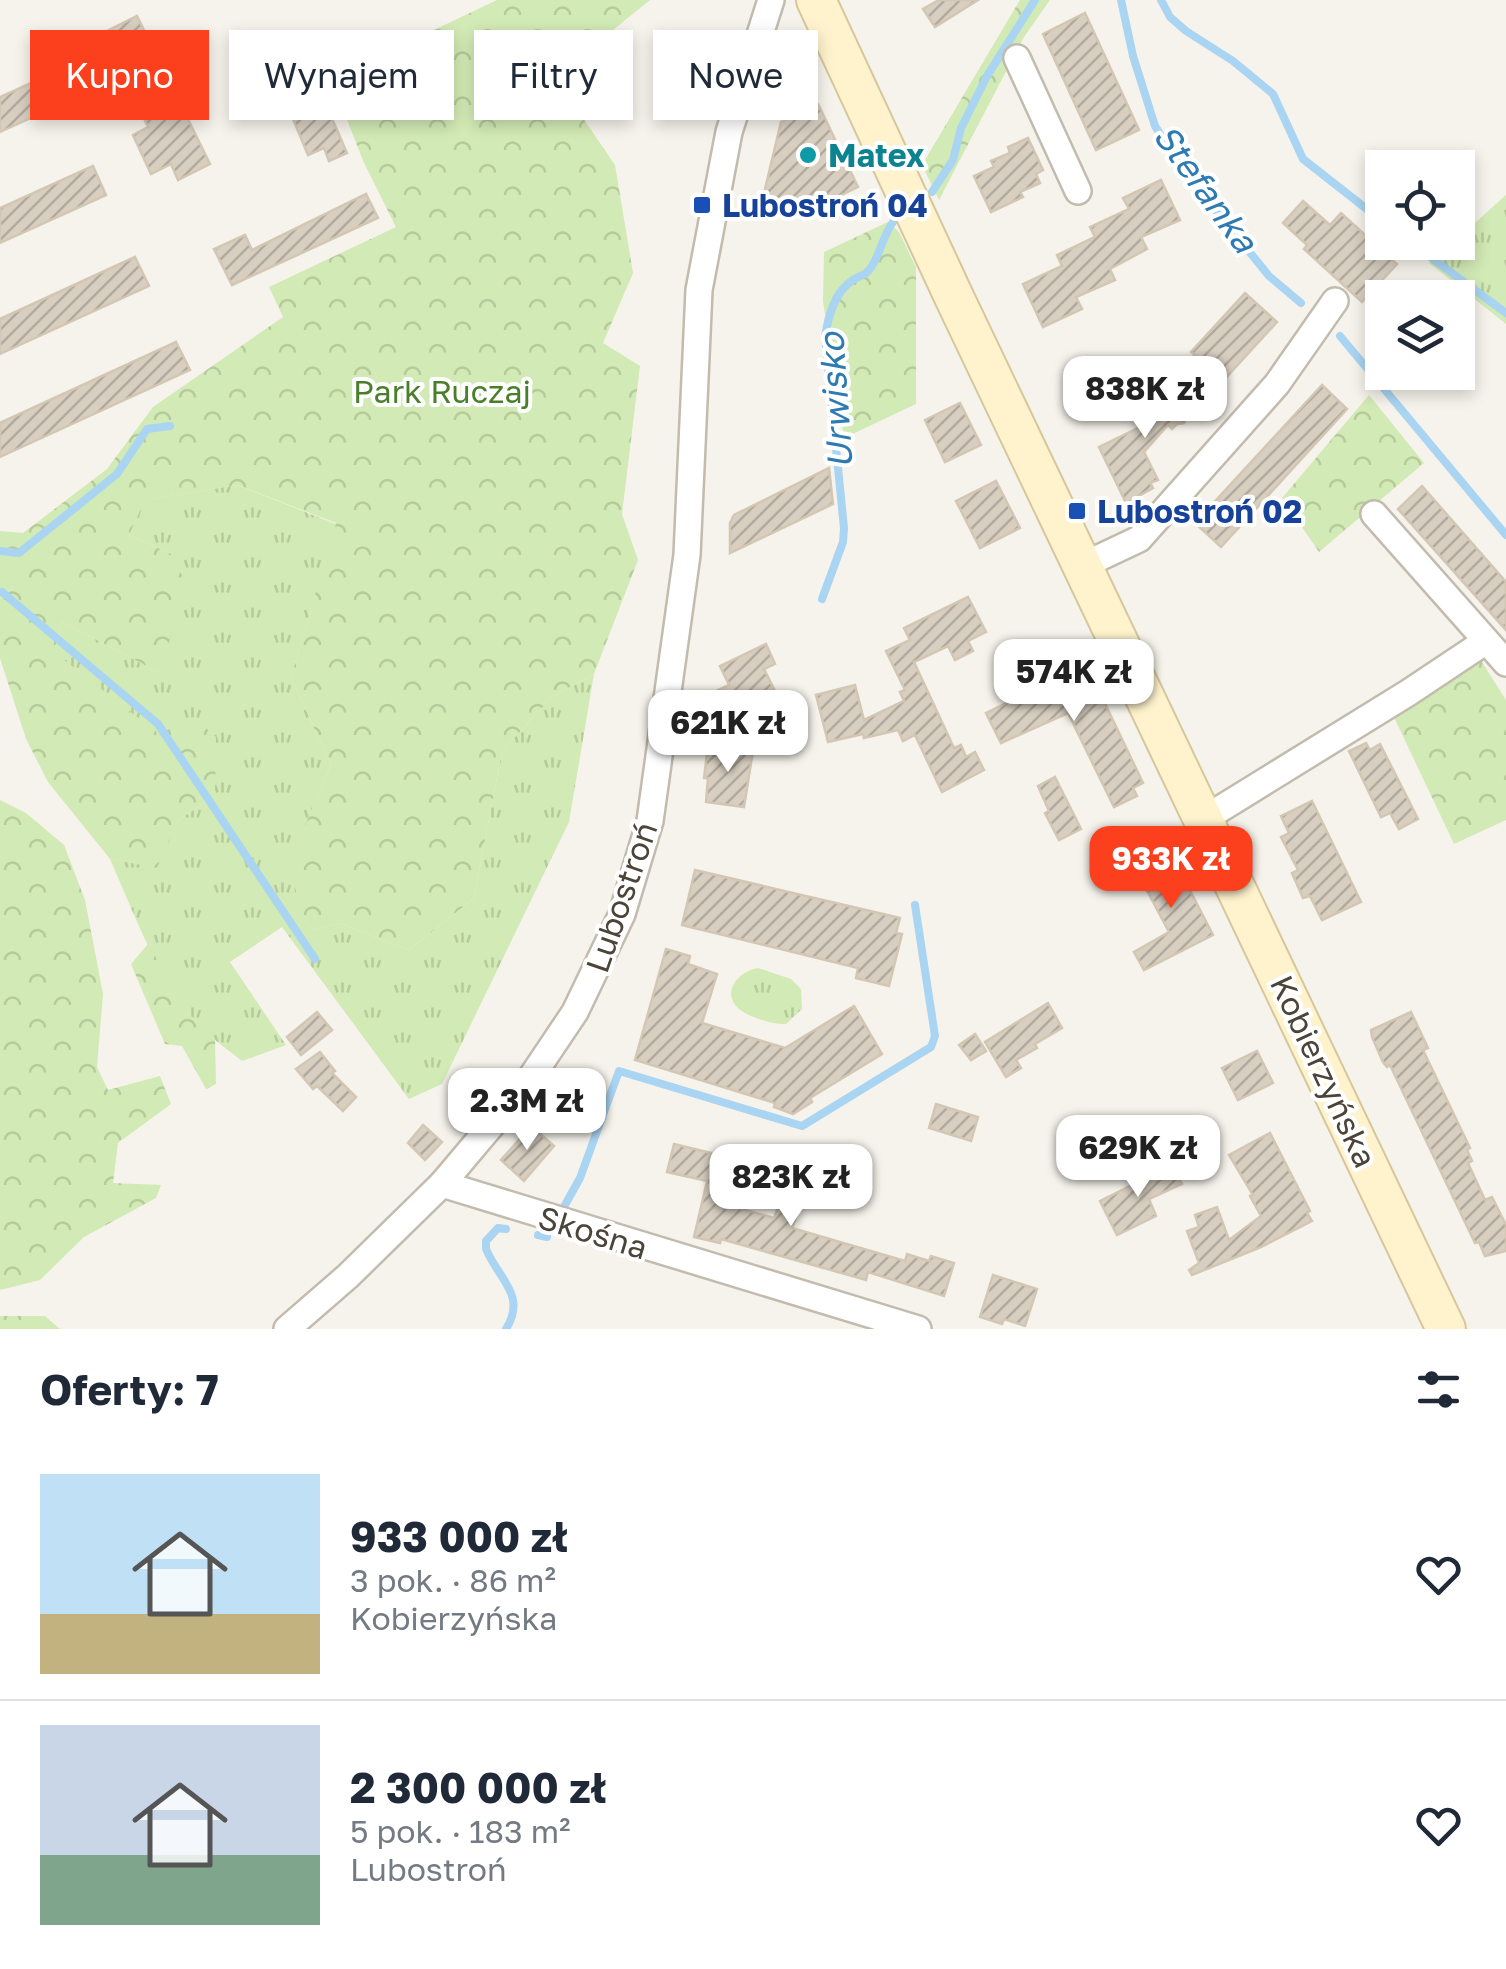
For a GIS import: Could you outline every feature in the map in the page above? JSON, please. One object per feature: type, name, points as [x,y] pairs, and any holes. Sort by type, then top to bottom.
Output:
[{"type":"street","name":"Lubostroń","points":[[287,1329],[442,1184],[528,1082],[575,1012],[609,948],[643,851],[656,782],[687,555],[699,290],[730,132],[770,0]]},
{"type":"street","name":"Kobierzyńska","points":[[816,0],[1446,1329]]},
{"type":"street","points":[[1016,58],[1078,192]]},
{"type":"street","points":[[1084,564],[1139,539],[1277,384],[1336,301]]},
{"type":"street","points":[[1374,514],[1506,663]]},
{"type":"street","points":[[1204,819],[1408,694],[1486,640]]},
{"type":"street","name":"Skośna","points":[[442,1184],[918,1329]]},
{"type":"green space","name":"Park Ruczaj","points":[[497,0],[650,0],[613,30],[474,30],[474,120],[584,120],[615,165],[633,273],[603,343],[640,366],[622,514],[638,560],[594,674],[553,696],[502,751],[474,898],[409,950],[339,923],[314,930],[301,911],[295,891],[298,849],[331,765],[291,677],[336,523],[237,485],[145,500],[129,535],[171,554],[190,591],[156,671],[61,621],[54,652],[159,734],[194,717],[216,737],[215,796],[178,820],[157,868],[110,859],[48,782],[26,739],[0,658],[0,531],[23,533],[107,469],[153,407],[283,317],[269,287],[396,227],[347,120],[454,120],[454,30],[434,30]]},
{"type":"green space","points":[[1020,0],[1050,0],[1024,37],[939,200],[922,165]]},
{"type":"green space","points":[[1506,195],[1506,324],[1475,299],[1475,280],[1450,280],[1429,263],[1475,260],[1475,223]]},
{"type":"green space","points":[[888,222],[899,232],[916,267],[916,404],[844,438],[823,301],[824,252]]},
{"type":"green space","points":[[1369,395],[1424,463],[1319,552],[1282,498]]},
{"type":"green space","points":[[237,485],[336,524],[291,677],[331,765],[305,827],[295,870],[295,891],[301,911],[314,930],[339,923],[409,950],[474,898],[502,751],[553,696],[594,674],[569,822],[442,1084],[409,1099],[282,927],[230,962],[286,1045],[242,1061],[195,1021],[165,979],[110,859],[157,867],[178,820],[215,796],[159,735],[53,652],[61,621],[156,671],[171,554],[129,535],[144,500]]},
{"type":"green space","points":[[1480,659],[1506,700],[1506,820],[1454,844],[1392,713]]},
{"type":"green space","points":[[0,800],[26,813],[64,845],[85,900],[103,994],[97,1067],[108,1090],[160,1076],[171,1104],[118,1143],[113,1183],[161,1185],[156,1198],[84,1237],[40,1280],[0,1290]]},
{"type":"green space","points":[[148,944],[188,1013],[215,1040],[216,1084],[206,1089],[182,1046],[165,1044],[131,964]]},
{"type":"green space","points":[[758,968],[791,979],[801,989],[802,1009],[786,1024],[755,1018],[739,1009],[731,996],[734,983],[744,973]]},
{"type":"green space","points":[[0,1316],[45,1316],[60,1329],[0,1329]]},
{"type":"building","points":[[939,0],[978,0],[935,27],[923,9]]},
{"type":"building","points":[[1085,13],[1139,130],[1096,150],[1043,34]]},
{"type":"building","points":[[137,16],[144,30],[109,30]]},
{"type":"building","points":[[30,83],[30,118],[0,132],[0,97]]},
{"type":"building","name":"Matex","points":[[818,104],[858,187],[794,218],[760,210],[781,122],[818,120]]},
{"type":"building","points":[[145,120],[188,120],[210,164],[178,180],[171,164],[151,174],[133,135],[148,127]]},
{"type":"building","points":[[293,120],[333,120],[347,153],[329,161],[324,148],[308,155]]},
{"type":"building","points":[[1028,138],[1043,170],[1036,174],[1040,183],[1020,192],[1023,197],[991,212],[974,176],[994,167],[991,161],[1010,153],[1008,147]]},
{"type":"building","points":[[93,166],[106,195],[0,243],[0,208]]},
{"type":"building","points":[[1161,180],[1180,220],[1141,237],[1147,249],[1110,269],[1115,280],[1076,297],[1082,309],[1043,327],[1023,284],[1062,266],[1057,255],[1095,237],[1090,227],[1129,209],[1123,198]]},
{"type":"building","points":[[366,194],[378,218],[232,285],[214,249],[245,235],[252,250]]},
{"type":"building","points":[[1303,201],[1330,225],[1341,213],[1365,235],[1365,260],[1393,260],[1397,264],[1382,280],[1365,280],[1362,302],[1304,249],[1307,245],[1283,223]]},
{"type":"building","points":[[135,257],[149,286],[0,354],[0,319]]},
{"type":"building","points":[[1245,293],[1277,322],[1223,381],[1191,352]]},
{"type":"building","points":[[176,342],[190,370],[0,457],[0,423]]},
{"type":"building","points":[[1165,379],[1174,388],[1183,386],[1182,395],[1193,405],[1184,423],[1172,429],[1168,425],[1144,452],[1158,480],[1150,483],[1153,488],[1126,503],[1099,447],[1148,423],[1139,415],[1147,406],[1144,402]]},
{"type":"building","points":[[1322,385],[1347,409],[1221,547],[1195,523]]},
{"type":"building","points":[[960,403],[981,445],[945,462],[925,420]]},
{"type":"building","points":[[829,468],[833,504],[730,553],[730,523],[734,515]]},
{"type":"building","points":[[996,481],[1020,528],[980,548],[956,501]]},
{"type":"building","points":[[1422,486],[1506,582],[1506,630],[1398,509]]},
{"type":"building","points":[[968,597],[986,632],[968,641],[973,651],[955,660],[948,646],[914,662],[954,748],[961,745],[966,757],[975,752],[984,770],[942,792],[915,735],[903,741],[898,730],[828,742],[816,695],[855,685],[864,720],[904,701],[900,692],[905,690],[886,651],[910,640],[904,628]]},
{"type":"building","points":[[766,644],[775,664],[764,669],[774,689],[728,710],[718,690],[729,685],[720,666]]},
{"type":"building","points":[[1077,656],[1083,668],[1087,666],[1143,783],[1133,788],[1137,796],[1114,807],[1068,713],[1001,743],[986,713],[1041,686],[1037,676]]},
{"type":"building","points":[[1366,743],[1370,750],[1380,744],[1418,819],[1399,829],[1390,813],[1381,817],[1349,751]]},
{"type":"building","points":[[708,745],[753,751],[744,807],[706,802]]},
{"type":"building","points":[[1055,777],[1081,829],[1059,840],[1045,813],[1049,811],[1038,786]]},
{"type":"building","points":[[1312,801],[1361,902],[1322,920],[1310,896],[1303,898],[1292,873],[1298,870],[1281,837],[1289,833],[1281,816]]},
{"type":"building","points":[[1169,850],[1213,935],[1144,970],[1134,952],[1169,932],[1135,868]]},
{"type":"building","points":[[695,870],[900,918],[896,933],[902,934],[889,986],[856,978],[858,968],[682,925]]},
{"type":"building","points":[[666,949],[690,956],[688,964],[717,974],[702,1023],[785,1048],[854,1006],[882,1054],[810,1098],[812,1102],[793,1114],[774,1107],[775,1103],[635,1060]]},
{"type":"building","points":[[1048,1003],[1062,1028],[1016,1060],[1021,1068],[1006,1077],[985,1042]]},
{"type":"building","points":[[317,1012],[332,1030],[301,1055],[287,1037]]},
{"type":"building","points":[[1411,1012],[1428,1048],[1423,1050],[1470,1148],[1467,1150],[1472,1161],[1468,1163],[1485,1200],[1492,1197],[1506,1225],[1506,1251],[1485,1256],[1479,1242],[1475,1243],[1390,1065],[1387,1067],[1383,1062],[1372,1037],[1371,1030]]},
{"type":"building","points":[[975,1034],[986,1051],[971,1060],[959,1045]]},
{"type":"building","points":[[1257,1051],[1273,1083],[1238,1100],[1222,1068]]},
{"type":"building","points":[[320,1052],[335,1071],[332,1073],[356,1097],[343,1111],[317,1086],[313,1089],[296,1069]]},
{"type":"building","points":[[936,1104],[978,1117],[971,1141],[929,1128]]},
{"type":"building","points":[[423,1125],[442,1142],[425,1160],[408,1143]]},
{"type":"building","points":[[531,1126],[554,1146],[524,1181],[501,1160]]},
{"type":"building","points":[[1270,1133],[1312,1221],[1192,1275],[1189,1270],[1199,1263],[1187,1231],[1199,1227],[1195,1215],[1217,1207],[1229,1240],[1261,1216],[1229,1155]]},
{"type":"building","points":[[674,1144],[711,1153],[709,1159],[746,1171],[735,1207],[774,1218],[787,1183],[806,1191],[792,1228],[905,1261],[907,1254],[954,1263],[944,1296],[868,1272],[866,1280],[721,1239],[720,1243],[694,1237],[707,1181],[667,1172]]},
{"type":"building","points":[[1172,1165],[1182,1184],[1149,1199],[1156,1216],[1117,1235],[1100,1201]]},
{"type":"building","points":[[993,1275],[1037,1289],[1025,1326],[980,1317]]},
{"type":"waterway","name":"Urwisko","points":[[932,192],[953,160],[961,128],[987,76],[1035,0]]},
{"type":"waterway","name":"Stefanka","points":[[1121,0],[1133,56],[1155,126],[1183,170],[1269,276],[1301,303]]},
{"type":"waterway","points":[[1161,0],[1170,17],[1186,31],[1233,61],[1273,94],[1303,159],[1365,208]]},
{"type":"waterway","name":"Urwisko","points":[[822,599],[843,542],[844,528],[826,329],[837,298],[846,285],[870,269],[893,222]]},
{"type":"waterway","points":[[1434,260],[1506,313]]},
{"type":"waterway","points":[[1340,336],[1506,535]]},
{"type":"waterway","points":[[0,551],[19,553],[117,474],[147,429],[170,426]]},
{"type":"waterway","points":[[2,592],[158,724],[315,959]]},
{"type":"waterway","name":"Urwisko","points":[[560,1214],[580,1178],[619,1071],[802,1126],[931,1047],[935,1036],[915,905]]},
{"type":"waterway","name":"Urwisko","points":[[506,1229],[498,1228],[486,1241],[491,1260],[512,1297],[514,1307],[506,1329]]},
{"type":"waterway","name":"Urwisko","points":[[538,1235],[547,1237]]},
{"type":"place","name":"Matex","points":[[808,155]]},
{"type":"place","name":"Lubostroń 04","points":[[702,205]]},
{"type":"place","name":"Lubostroń 02","points":[[1077,511]]}]
